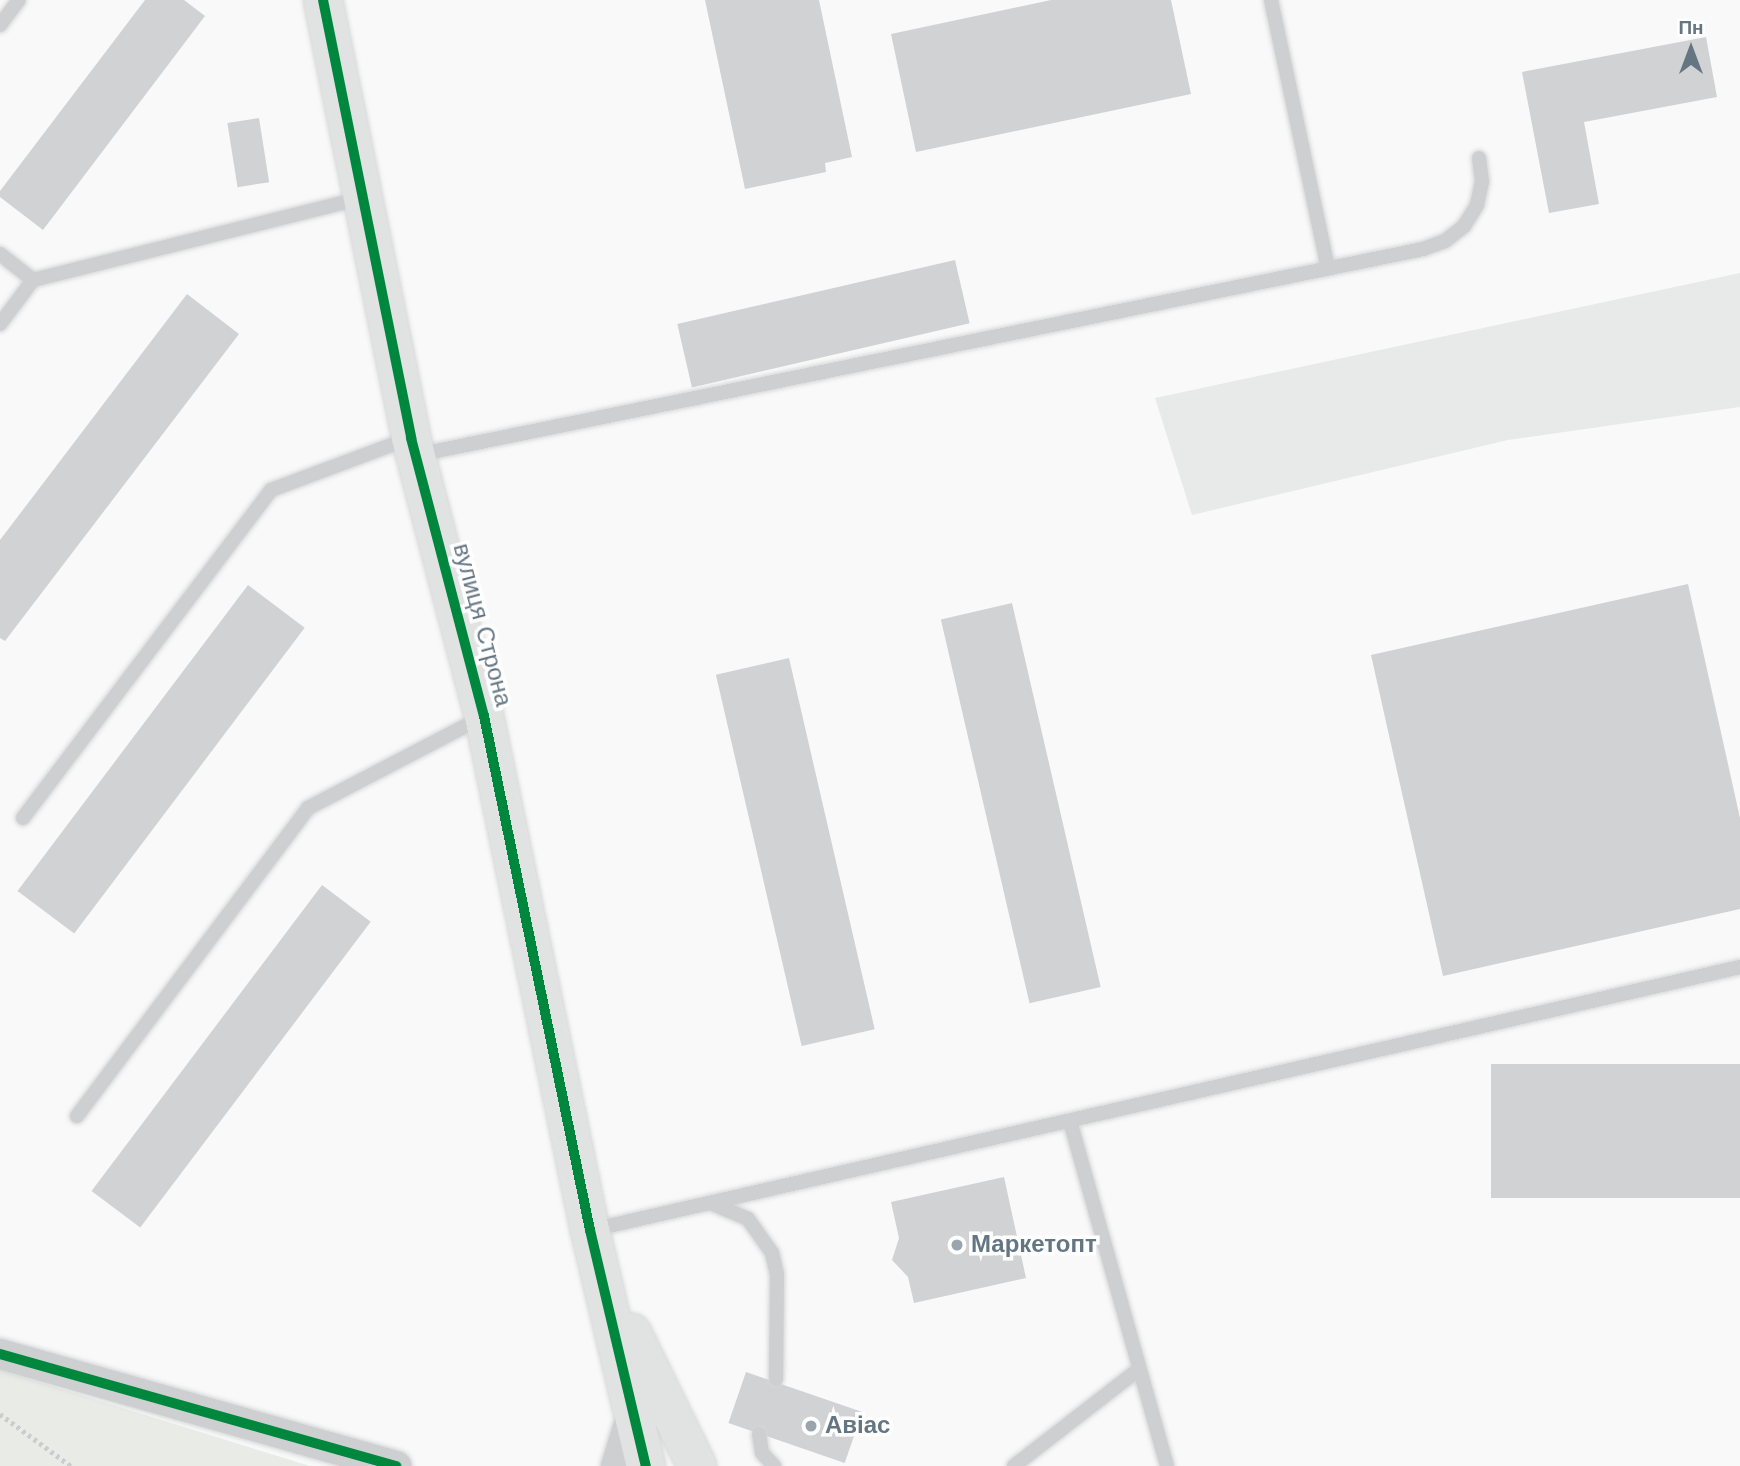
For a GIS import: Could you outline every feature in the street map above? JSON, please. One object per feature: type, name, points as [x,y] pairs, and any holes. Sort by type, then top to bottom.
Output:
[{"type":"street","name":"вулиця Строна","points":[[323,0],[365,197],[413,447],[484,716],[594,1246]]},
{"type":"street","points":[[594,1246],[646,1466]]},
{"type":"street","points":[[594,1246],[696,1462]]},
{"type":"street","points":[[0,1354],[396,1466]]},
{"type":"street","points":[[616,1466],[633,1410]]},
{"type":"lane","points":[[0,25],[19,0]]},
{"type":"lane","points":[[1271,0],[1328,268]]},
{"type":"lane","points":[[23,818],[271,490],[413,447],[1328,268],[1445,241],[1464,226],[1477,205],[1482,182],[1479,158]]},
{"type":"lane","points":[[0,324],[33,280],[365,197]]},
{"type":"lane","points":[[0,254],[33,280]]},
{"type":"lane","points":[[77,1116],[308,808],[484,716]]},
{"type":"lane","points":[[594,1246],[708,1203],[1740,967]]},
{"type":"lane","points":[[1069,1121],[1167,1466]]},
{"type":"lane","points":[[708,1203],[748,1219],[772,1253],[777,1274],[776,1379]]},
{"type":"lane","points":[[1014,1466],[1139,1369]]},
{"type":"lane","points":[[759,1434],[762,1453],[774,1466]]},
{"type":"path","points":[[0,1414],[71,1466]]},
{"type":"shaded area","points":[[1740,273],[1740,407],[1508,440],[1192,515],[1155,398]]},
{"type":"shaded area","points":[[0,1370],[310,1466],[0,1466]]},
{"type":"building","points":[[145,0],[184,0],[205,16],[43,230],[0,197],[0,191]]},
{"type":"building","points":[[705,0],[819,0],[852,157],[825,163],[826,172],[745,189]]},
{"type":"building","points":[[1051,0],[1171,0],[1191,94],[916,152],[891,34]]},
{"type":"building","points":[[1706,37],[1717,97],[1584,122],[1599,204],[1549,213],[1522,72]]},
{"type":"building","points":[[259,118],[269,182],[238,187],[227,123]]},
{"type":"building","points":[[955,260],[970,323],[692,387],[677,324]]},
{"type":"building","points":[[187,294],[239,334],[5,641],[0,638],[0,540]]},
{"type":"building","points":[[1688,584],[1740,818],[1740,909],[1443,976],[1371,655]]},
{"type":"building","points":[[248,585],[305,628],[74,934],[18,891]]},
{"type":"building","points":[[1012,603],[1101,987],[1030,1003],[941,619]]},
{"type":"building","points":[[789,658],[875,1029],[802,1046],[716,675]]},
{"type":"building","points":[[322,885],[371,922],[140,1228],[92,1191]]},
{"type":"building","points":[[1491,1064],[1740,1064],[1740,1198],[1491,1198]]},
{"type":"building","name":"Маркетопт","points":[[1004,1177],[1026,1278],[914,1303],[908,1277],[892,1260],[899,1238],[891,1202]]},
{"type":"building","points":[[746,1372],[862,1412],[845,1463],[728,1423]]},
{"type":"cycle path","points":[[323,0],[411,438],[484,716],[590,1230],[646,1466]]},
{"type":"cycle path","points":[[0,1354],[396,1466]]},
{"type":"place","name":"Маркетопт","points":[[957,1245]]},
{"type":"place","name":"Авіас","points":[[811,1426]]}]
